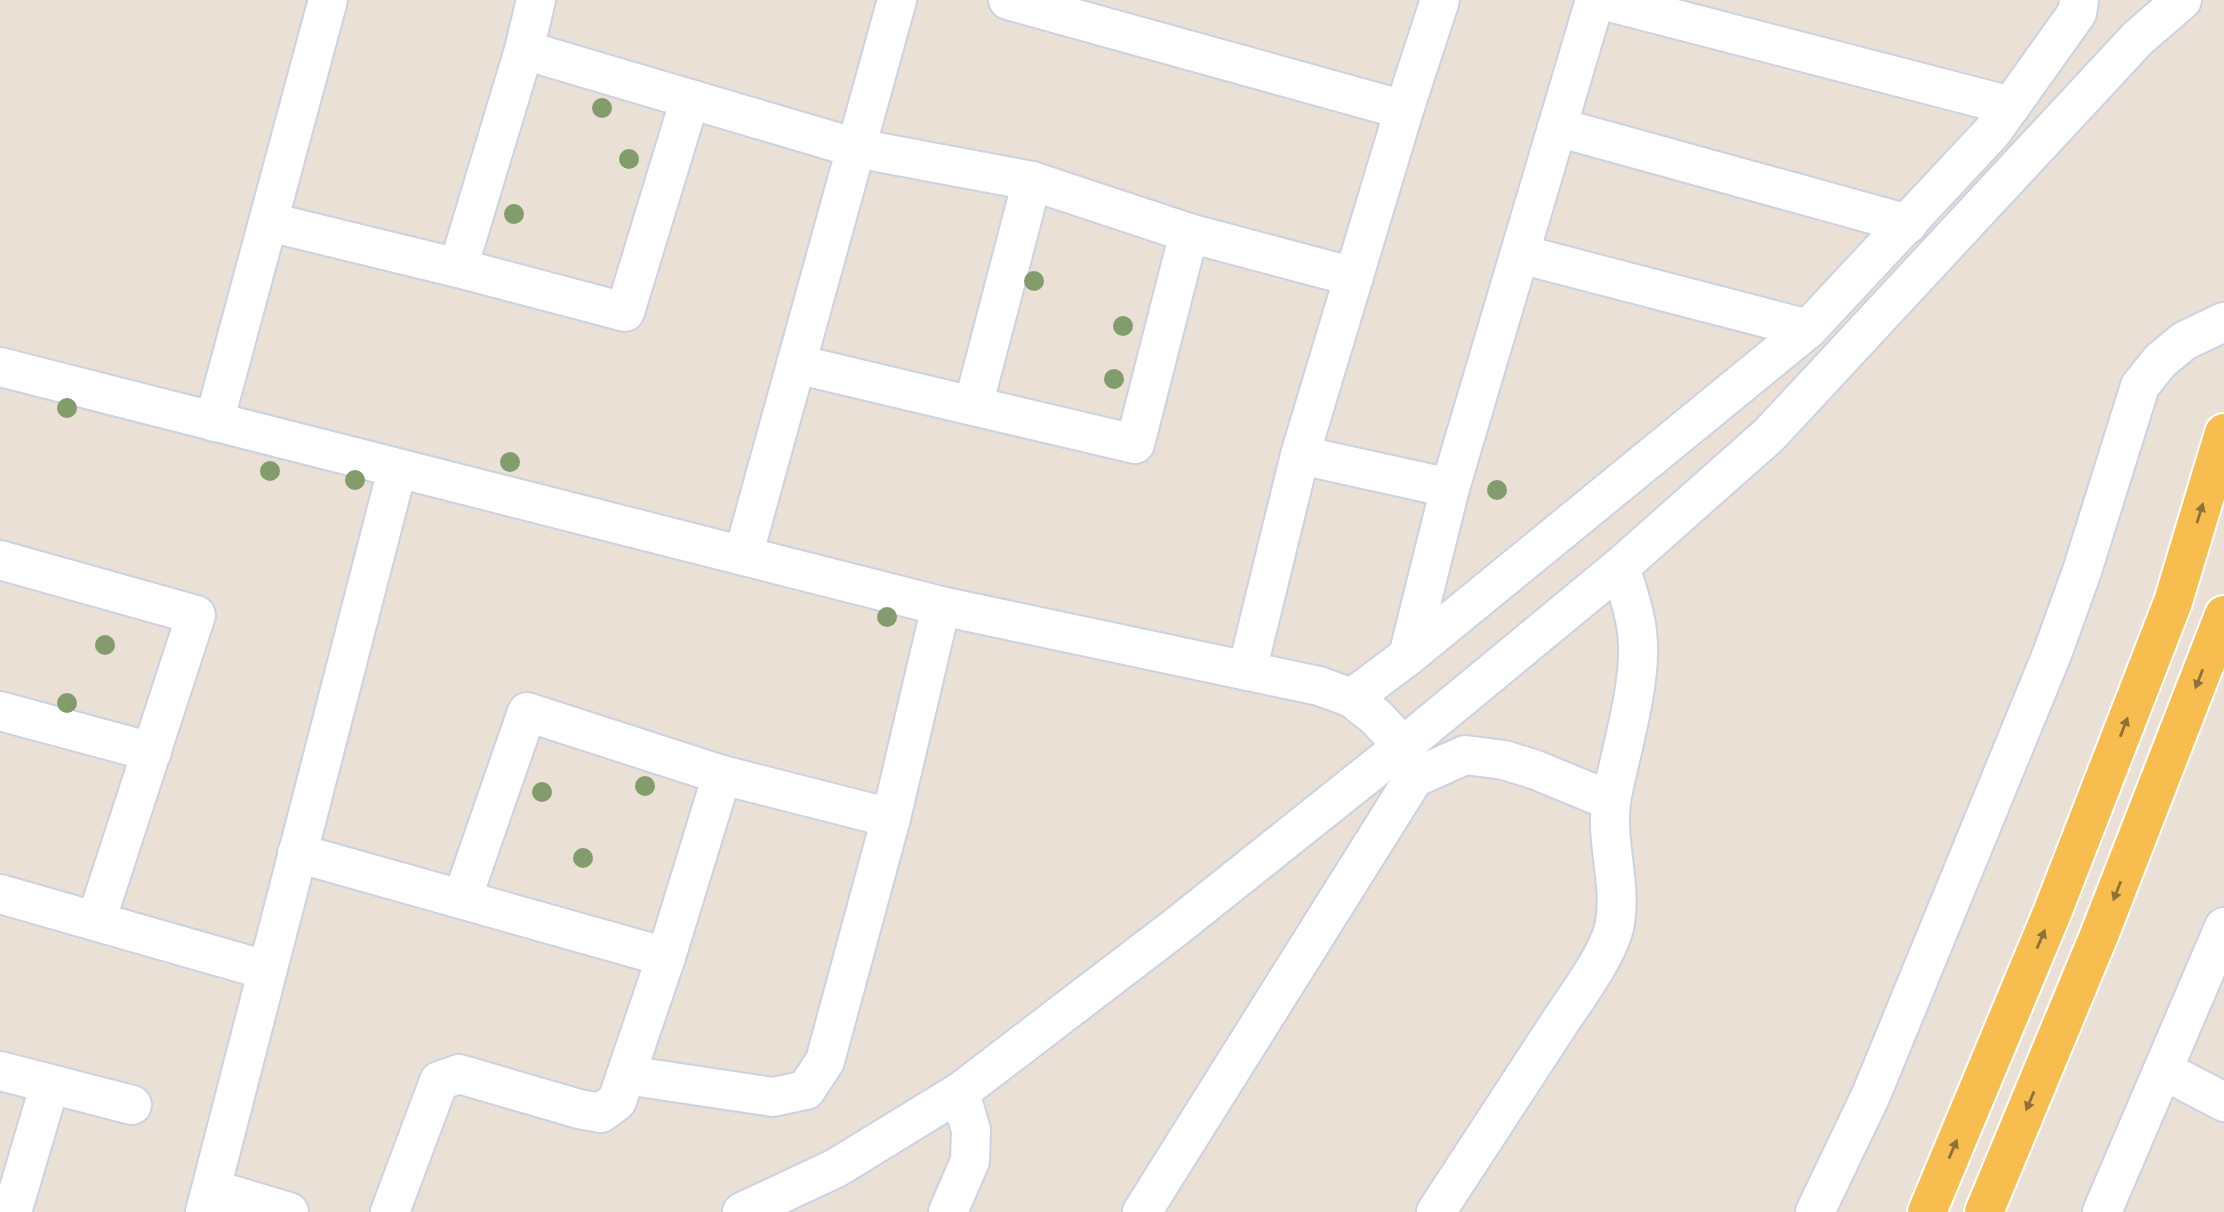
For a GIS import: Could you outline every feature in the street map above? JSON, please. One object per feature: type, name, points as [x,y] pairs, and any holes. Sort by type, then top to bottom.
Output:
[{"type":"main road","points":[[1927,1212],[2052,913],[2173,602],[2224,433]]},
{"type":"main road","points":[[1984,1212],[2100,933],[2224,615]]},
{"type":"street","points":[[214,422],[328,0]]},
{"type":"street","points":[[458,268],[524,50],[536,0]]},
{"type":"street","points":[[743,556],[897,0]]},
{"type":"street","points":[[1008,0],[1065,8],[1404,110]]},
{"type":"street","points":[[1247,671],[1300,455],[1440,0]]},
{"type":"street","points":[[1408,656],[1450,488],[1595,0]]},
{"type":"street","points":[[1602,0],[2011,106]]},
{"type":"street","points":[[1352,698],[1408,656],[1808,329],[1992,132],[2077,13],[2079,0]]},
{"type":"street","points":[[742,1212],[836,1167],[960,1092],[1176,927],[1408,762],[1620,567],[1769,435],[2138,38],[2182,0]]},
{"type":"street","points":[[524,50],[856,148],[1032,181],[1189,233],[1354,277]]},
{"type":"street","points":[[269,222],[625,312],[690,99]]},
{"type":"street","points":[[1557,127],[1908,224]]},
{"type":"street","points":[[972,406],[1032,181]]},
{"type":"street","points":[[796,364],[1135,444],[1189,233]]},
{"type":"street","points":[[1520,254],[1808,329]]},
{"type":"street","points":[[1815,1212],[1871,1095],[2052,654],[2082,571],[2140,386],[2160,361],[2183,341],[2224,322]]},
{"type":"street","points":[[2,375],[214,422],[941,606],[1319,686],[1352,698],[1376,717],[1408,762]]},
{"type":"street","points":[[1300,455],[1450,488]]},
{"type":"street","points":[[289,1212],[209,1200],[266,970],[397,470]]},
{"type":"street","points":[[0,560],[196,615],[96,921]]},
{"type":"street","points":[[1436,1212],[1580,992],[1604,951],[1615,924],[1611,801],[1636,678],[1639,645],[1635,616],[1620,567]]},
{"type":"street","points":[[626,1075],[773,1097],[806,1090],[825,1061],[891,818],[941,606]]},
{"type":"street","points":[[0,711],[152,751]]},
{"type":"street","points":[[462,899],[527,712],[722,775],[891,818]]},
{"type":"street","points":[[1408,762],[1465,755],[1504,760],[1536,770],[1611,801]]},
{"type":"street","points":[[1142,1212],[1408,762]]},
{"type":"street","points":[[390,1212],[439,1081],[459,1074],[601,1113],[617,1101],[666,957],[722,775]]},
{"type":"street","points":[[297,852],[666,957]]},
{"type":"street","points":[[0,894],[266,970]]},
{"type":"street","points":[[2102,1212],[2224,927]]},
{"type":"street","points":[[2163,1070],[2224,1101]]},
{"type":"street","points":[[0,1071],[132,1105]]},
{"type":"street","points":[[12,1212],[50,1084]]},
{"type":"street","points":[[948,1212],[971,1161],[971,1130],[960,1092]]}]
